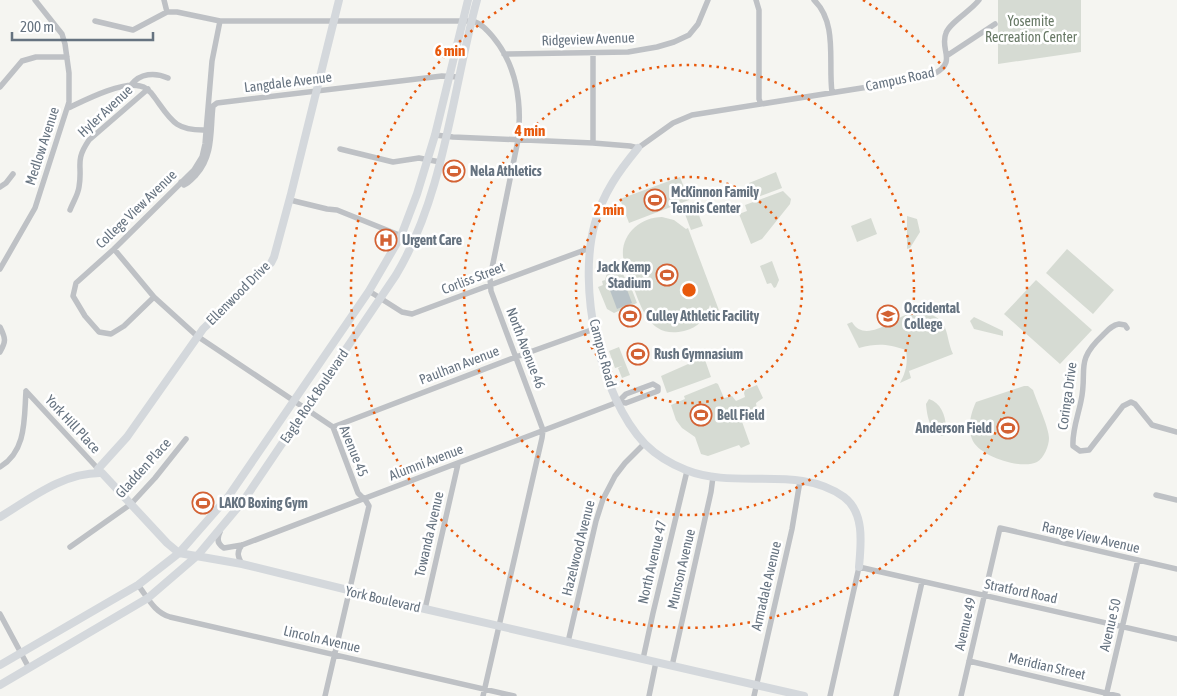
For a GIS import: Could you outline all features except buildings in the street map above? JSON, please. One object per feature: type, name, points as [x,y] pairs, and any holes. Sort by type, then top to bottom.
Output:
[{"type":"main road","name":"Ellenwood Drive","points":[[100,471],[127,437],[197,336],[274,257],[290,200],[339,0]]},
{"type":"main road","name":"Eagle Rock Boulevard","points":[[0,665],[21,651],[138,585],[180,552],[217,511],[369,291],[401,236],[416,197],[435,135],[468,0]]},
{"type":"main road","name":"Eagle Rock Boulevard","points":[[0,685],[148,598],[198,555],[229,520],[398,273],[414,241],[431,195],[440,162],[477,0]]},
{"type":"main road","name":"Campus Road","points":[[638,148],[616,176],[603,199],[594,223],[590,248],[590,298],[594,329],[602,362],[618,402],[631,426],[644,443],[663,458],[687,471],[713,477],[800,481],[828,489],[843,496],[856,510],[860,530],[859,568]]},
{"type":"main road","name":"York Boulevard","points":[[100,471],[166,542],[173,549],[180,552],[242,564],[425,609],[804,696]]},
{"type":"main road","points":[[0,517],[64,480],[100,471]]},
{"type":"main road","points":[[217,511],[229,520]]},
{"type":"street","name":"Medlow Avenue","points":[[0,269],[35,208],[69,102],[67,57],[62,34],[35,0]]},
{"type":"street","points":[[164,0],[167,12]]},
{"type":"street","name":"Ridgeview Avenue","points":[[504,54],[593,53],[641,50],[690,35],[708,0]]},
{"type":"street","points":[[756,0],[759,10],[759,98],[761,104]]},
{"type":"street","points":[[814,0],[822,8],[827,21],[832,92]]},
{"type":"street","points":[[948,54],[945,44],[946,33],[979,0]]},
{"type":"street","points":[[95,21],[134,30],[167,12],[177,12],[220,21],[472,21]]},
{"type":"street","name":"College View Avenue","points":[[154,297],[124,326],[111,334],[99,332],[85,316],[72,296],[76,283],[114,249],[194,170],[202,157],[212,61],[220,21]]},
{"type":"street","name":"North Avenue 46","points":[[472,21],[478,22],[488,32],[504,54],[518,95],[520,122],[518,140],[490,278],[491,291],[543,430]]},
{"type":"street","name":"Campus Road","points":[[638,148],[665,127],[682,118],[934,74],[943,68],[948,54],[994,24]]},
{"type":"street","points":[[593,53],[593,143]]},
{"type":"street","points":[[0,87],[22,61],[36,57],[67,57]]},
{"type":"street","name":"Hyler Avenue","points":[[131,85],[136,78],[142,75],[162,75],[168,78]]},
{"type":"street","name":"Langdale Avenue","points":[[181,182],[184,185],[189,182],[202,168],[206,160],[213,106],[217,103],[449,76],[458,77]]},
{"type":"street","points":[[68,108],[94,96],[131,85],[140,86],[148,89],[176,125],[184,128],[206,130]]},
{"type":"street","name":"Hyler Avenue","points":[[70,210],[79,189],[79,161],[82,151],[89,140],[148,89]]},
{"type":"street","points":[[435,135],[593,143],[638,148]]},
{"type":"street","points":[[340,149],[393,162],[420,158],[440,162]]},
{"type":"street","points":[[0,187],[13,174]]},
{"type":"street","points":[[290,200],[337,210],[414,241]]},
{"type":"street","name":"Corliss Street","points":[[369,291],[402,312],[412,314],[590,248]]},
{"type":"street","name":"Avenue 45","points":[[114,249],[154,297],[197,336],[333,427],[358,493],[369,506],[325,696]]},
{"type":"street","name":"Coringa Drive","points":[[1127,328],[1125,325],[1119,324],[1112,327],[1097,341],[1085,357],[1082,396],[1073,446],[1080,451],[1089,450],[1123,406],[1130,402],[1135,404],[1152,425],[1177,432]]},
{"type":"street","points":[[0,327],[5,342],[0,352]]},
{"type":"street","name":"Paulhan Avenue","points":[[333,427],[594,329]]},
{"type":"street","name":"Alumni Avenue","points":[[223,527],[218,540],[221,546],[227,548],[242,545],[618,402],[626,394],[653,384],[658,387],[658,392],[626,404],[618,402]]},
{"type":"street","name":"York Hill Place","points":[[0,467],[14,454],[21,442],[24,427],[26,391],[100,471]]},
{"type":"street","points":[[484,693],[543,430]]},
{"type":"street","name":"Gladden Place","points":[[70,547],[131,504],[155,478],[186,439]]},
{"type":"street","name":"Hazelwood Avenue","points":[[568,642],[596,521],[603,499],[615,476],[644,443]]},
{"type":"street","name":"Towanda Avenue","points":[[425,609],[458,464]]},
{"type":"street","name":"North Avenue 47","points":[[643,660],[687,471]]},
{"type":"street","name":"Munson Avenue","points":[[672,666],[713,477]]},
{"type":"street","name":"Armadale Avenue","points":[[754,696],[794,519],[800,481]]},
{"type":"street","points":[[1156,496],[1177,500]]},
{"type":"street","name":"Range View Avenue","points":[[1000,528],[1177,569]]},
{"type":"street","name":"Avenue 49","points":[[961,696],[1000,528]]},
{"type":"street","points":[[242,545],[238,555],[242,564]]},
{"type":"street","name":"Avenue 50","points":[[1107,695],[1138,560]]},
{"type":"street","name":"Campus Road","points":[[830,696],[859,568]]},
{"type":"street","name":"Stratford Road","points":[[859,568],[1177,639]]},
{"type":"street","points":[[896,696],[922,582]]},
{"type":"street","name":"Lincoln Avenue","points":[[138,585],[153,607],[170,618],[335,655],[484,693],[514,696]]},
{"type":"street","points":[[0,614],[30,668]]},
{"type":"street","name":"Meridian Street","points":[[969,661],[1107,695],[1118,696]]},
{"type":"street","points":[[649,696],[656,662]]},
{"type":"green space","name":"Yosemite Recreation Center","points":[[998,0],[1081,0],[1081,52],[998,64]]},
{"type":"green space","points":[[776,172],[782,188],[755,198],[749,183]]},
{"type":"green space","name":"McKinnon Family Tennis Center","points":[[680,177],[689,200],[629,223],[620,199]]},
{"type":"green space","points":[[783,191],[791,199],[790,204],[762,239],[751,244],[739,214],[747,211],[745,205]]},
{"type":"green space","points":[[694,202],[703,226],[691,230],[682,206]]},
{"type":"green space","points":[[907,216],[917,219],[920,232],[910,248],[907,249]]},
{"type":"green space","name":"Jack Kemp Stadium","points":[[662,217],[674,220],[686,229],[688,228],[720,313],[715,315],[710,305],[701,322],[689,330],[673,332],[663,331],[656,327],[644,313],[623,256],[625,241],[634,228],[647,220]]},
{"type":"green space","points":[[871,218],[877,234],[857,242],[851,226]]},
{"type":"green space","points":[[1067,249],[1114,290],[1093,314],[1046,273]]},
{"type":"green space","points":[[772,261],[779,280],[774,288],[771,283],[767,284],[760,266]]},
{"type":"green space","points":[[613,270],[621,275],[623,274],[625,278],[627,277],[637,303],[614,313],[607,309],[598,287],[603,285],[602,281],[605,280],[607,273]]},
{"type":"green space","points":[[1036,280],[1092,330],[1060,364],[1004,314]]},
{"type":"green space","points":[[924,312],[933,315],[943,323],[953,354],[909,371],[911,378],[900,383],[906,367],[906,350],[882,345],[859,348],[847,324],[852,322],[864,331],[871,330],[908,314]]},
{"type":"green space","points":[[974,317],[1003,331],[1003,336],[974,329],[970,321]]},
{"type":"green space","points":[[619,347],[630,375],[622,378],[618,368],[622,366],[615,368],[609,351]]},
{"type":"green space","points":[[704,357],[711,377],[667,393],[661,376]]},
{"type":"green space","points":[[716,383],[724,398],[732,396],[736,401],[745,397],[745,390],[757,385],[763,398],[756,403],[757,410],[740,416],[750,444],[741,448],[739,445],[708,456],[701,454],[695,437],[682,428],[676,420],[671,405],[685,399],[684,396]]},
{"type":"green space","name":"Anderson Field","points":[[1028,386],[1033,390],[1049,438],[1046,452],[1042,458],[1030,464],[1011,463],[982,451],[972,439],[970,425],[971,415],[976,402]]},
{"type":"green space","points":[[929,399],[938,404],[941,409],[946,424],[945,435],[938,434],[930,423],[926,404]]},
{"type":"shaded area","points":[[612,275],[617,276],[618,281],[623,279],[632,303],[617,309],[608,285],[612,283],[609,279]]},
{"type":"place","name":"Nela Athletics","points":[[454,171]]},
{"type":"place","name":"McKinnon Family Tennis Center","points":[[655,200]]},
{"type":"place","name":"Urgent Care","points":[[386,240]]},
{"type":"place","name":"Jack Kemp Stadium","points":[[667,275]]},
{"type":"place","name":"Culley Athletic Facility","points":[[630,316]]},
{"type":"place","name":"Occidental College","points":[[888,316]]},
{"type":"place","name":"Rush Gymnasium","points":[[638,354]]},
{"type":"place","name":"Bell Field","points":[[701,415]]},
{"type":"place","name":"Anderson Field","points":[[1008,428]]},
{"type":"place","name":"LAKO Boxing Gym","points":[[203,503]]}]
